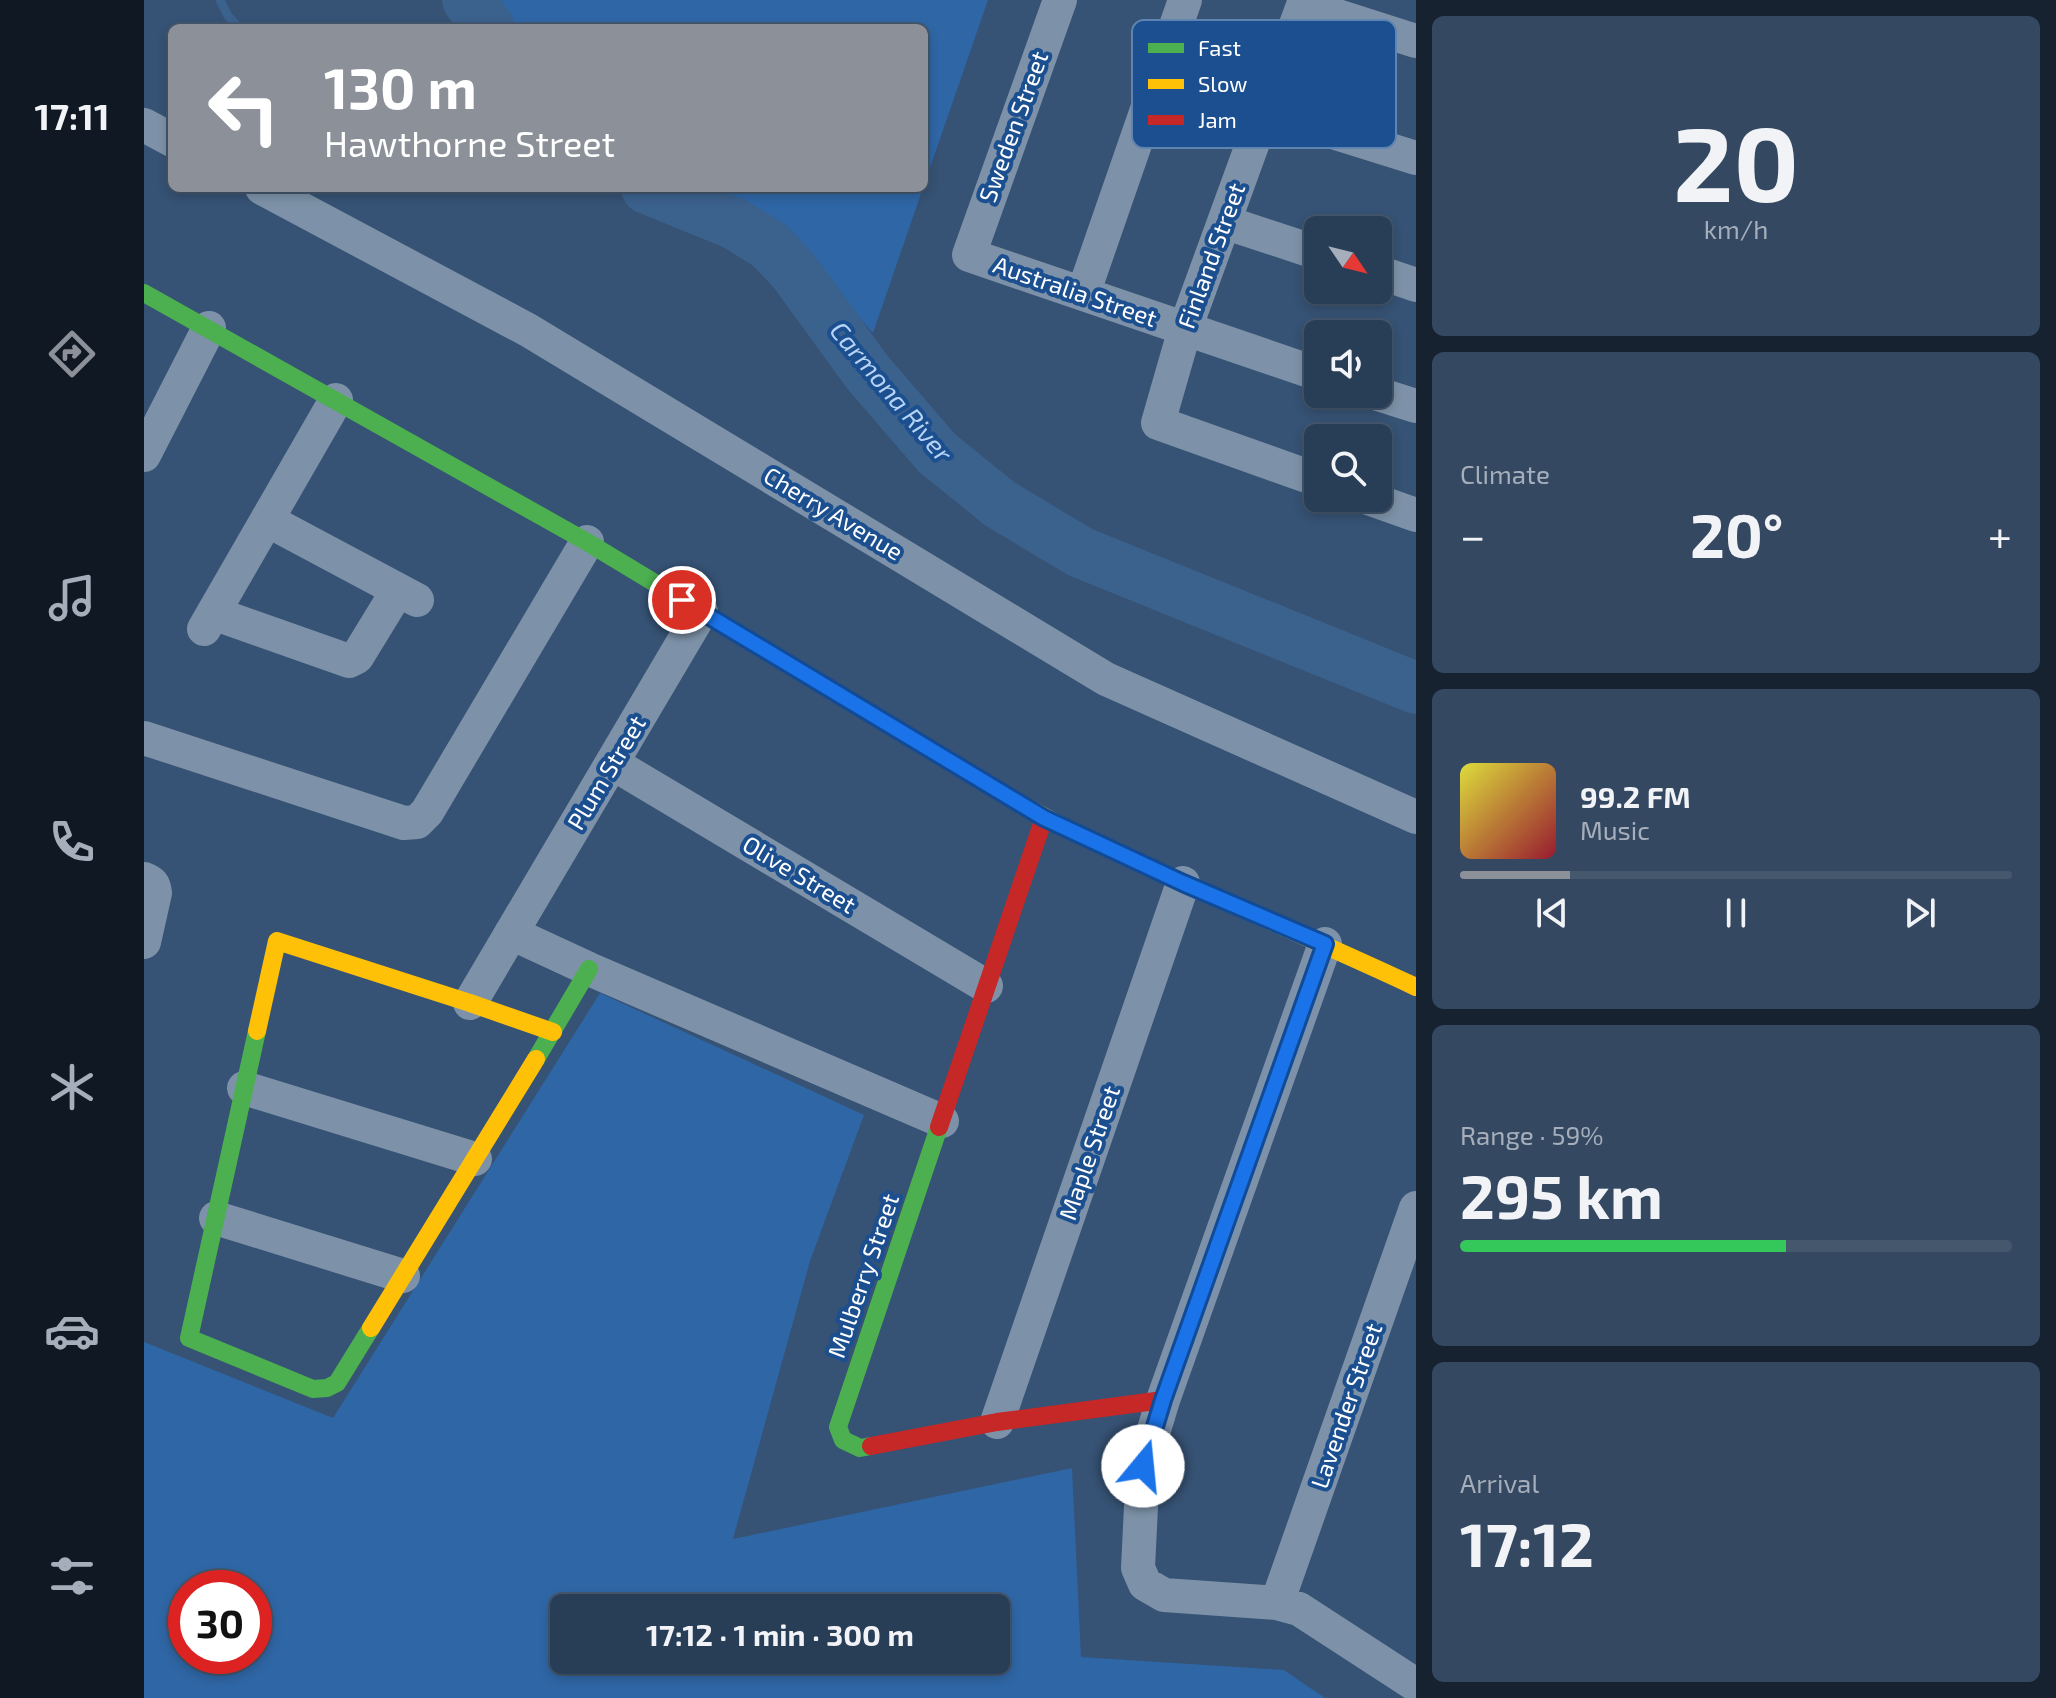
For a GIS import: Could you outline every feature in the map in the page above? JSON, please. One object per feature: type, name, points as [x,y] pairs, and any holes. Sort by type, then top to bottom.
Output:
[{"type":"street","name":"Sweden Street","points":[[969,255],[1060,0]]},
{"type":"street","points":[[1178,20],[1185,0]]},
{"type":"street","points":[[1304,3],[1354,20]]},
{"type":"street","points":[[1396,34],[1416,41]]},
{"type":"street","points":[[144,125],[168,138]]},
{"type":"street","points":[[1083,294],[1134,148]]},
{"type":"street","name":"Finland Street","points":[[1251,148],[1185,329],[1158,423],[1304,475]]},
{"type":"street","points":[[1384,148],[1416,158]]},
{"type":"street","name":"Cherry Avenue","points":[[269,192],[528,330],[1106,679],[1416,817]]},
{"type":"street","points":[[1224,222],[1304,248]]},
{"type":"street","name":"Australia Street","points":[[969,255],[1304,369]]},
{"type":"street","points":[[1392,277],[1416,285]]},
{"type":"street","points":[[144,293],[587,542],[1044,818],[1416,987]]},
{"type":"street","points":[[145,452],[209,328]]},
{"type":"street","points":[[1392,398],[1416,406]]},
{"type":"street","points":[[267,520],[408,595],[357,657],[349,661],[209,621],[267,520],[336,400]]},
{"type":"street","points":[[1392,506],[1416,515]]},
{"type":"street","points":[[144,738],[404,823],[417,822],[427,812],[587,542]]},
{"type":"street","name":"Plum Street","points":[[470,1003],[701,612]]},
{"type":"street","name":"Olive Street","points":[[612,763],[986,986]]},
{"type":"street","name":"Mulberry Street","points":[[1044,818],[838,1427],[843,1440],[860,1448],[997,1422],[1163,1400]]},
{"type":"street","points":[[144,879],[151,881],[155,893],[144,942]]},
{"type":"street","name":"Maple Street","points":[[997,1422],[1183,883]]},
{"type":"street","points":[[511,933],[942,1121]]},
{"type":"street","points":[[553,1032],[277,941],[189,1338],[313,1389],[327,1388],[337,1383],[553,1032],[589,969]]},
{"type":"street","points":[[1325,944],[1163,1400],[1143,1466],[1138,1568],[1145,1584],[1164,1595],[1277,1603],[1299,1609],[1416,1685]]},
{"type":"street","points":[[244,1088],[475,1159]]},
{"type":"street","name":"Lavender Street","points":[[1277,1603],[1416,1208]]},
{"type":"street","points":[[216,1218],[403,1276]]},
{"type":"shaded area","points":[[500,0],[988,0],[928,173],[928,24],[513,24]]},
{"type":"shaded area","points":[[708,192],[922,192],[873,333],[782,233],[743,207]]},
{"type":"shaded area","points":[[600,993],[864,1115],[810,1261],[733,1539],[1072,1468],[1081,1657],[1284,1670],[1325,1698],[144,1698],[144,1342],[333,1418]]},
{"type":"waterway","points":[[220,0],[235,24]]},
{"type":"waterway","name":"Carmona River","points":[[468,0],[486,24]]},
{"type":"waterway","name":"Carmona River","points":[[657,192],[735,224],[769,245],[793,270],[868,373],[937,453],[1000,504],[1080,552],[1416,688]]},
{"type":"traffic: fast","points":[[144,293],[587,542],[784,661]]},
{"type":"traffic: fast","points":[[536,1059],[589,969]]},
{"type":"traffic: fast","points":[[257,1031],[189,1338],[313,1389],[327,1388],[337,1383],[371,1328]]},
{"type":"traffic: fast","points":[[871,1446],[860,1448],[843,1440],[838,1427],[939,1127]]},
{"type":"traffic: slow","points":[[1020,803],[1135,861],[1416,987]]},
{"type":"traffic: slow","points":[[257,1031],[277,941],[553,1032]]},
{"type":"traffic: slow","points":[[371,1328],[536,1059]]},
{"type":"traffic: jam","points":[[784,661],[1020,803]]},
{"type":"traffic: jam","points":[[939,1127],[1044,818]]},
{"type":"traffic: jam","points":[[871,1446],[997,1422],[1163,1400]]},
{"type":"route","points":[[682,600],[1044,818],[1183,883],[1325,944],[1163,1400],[1143,1466]]}]
